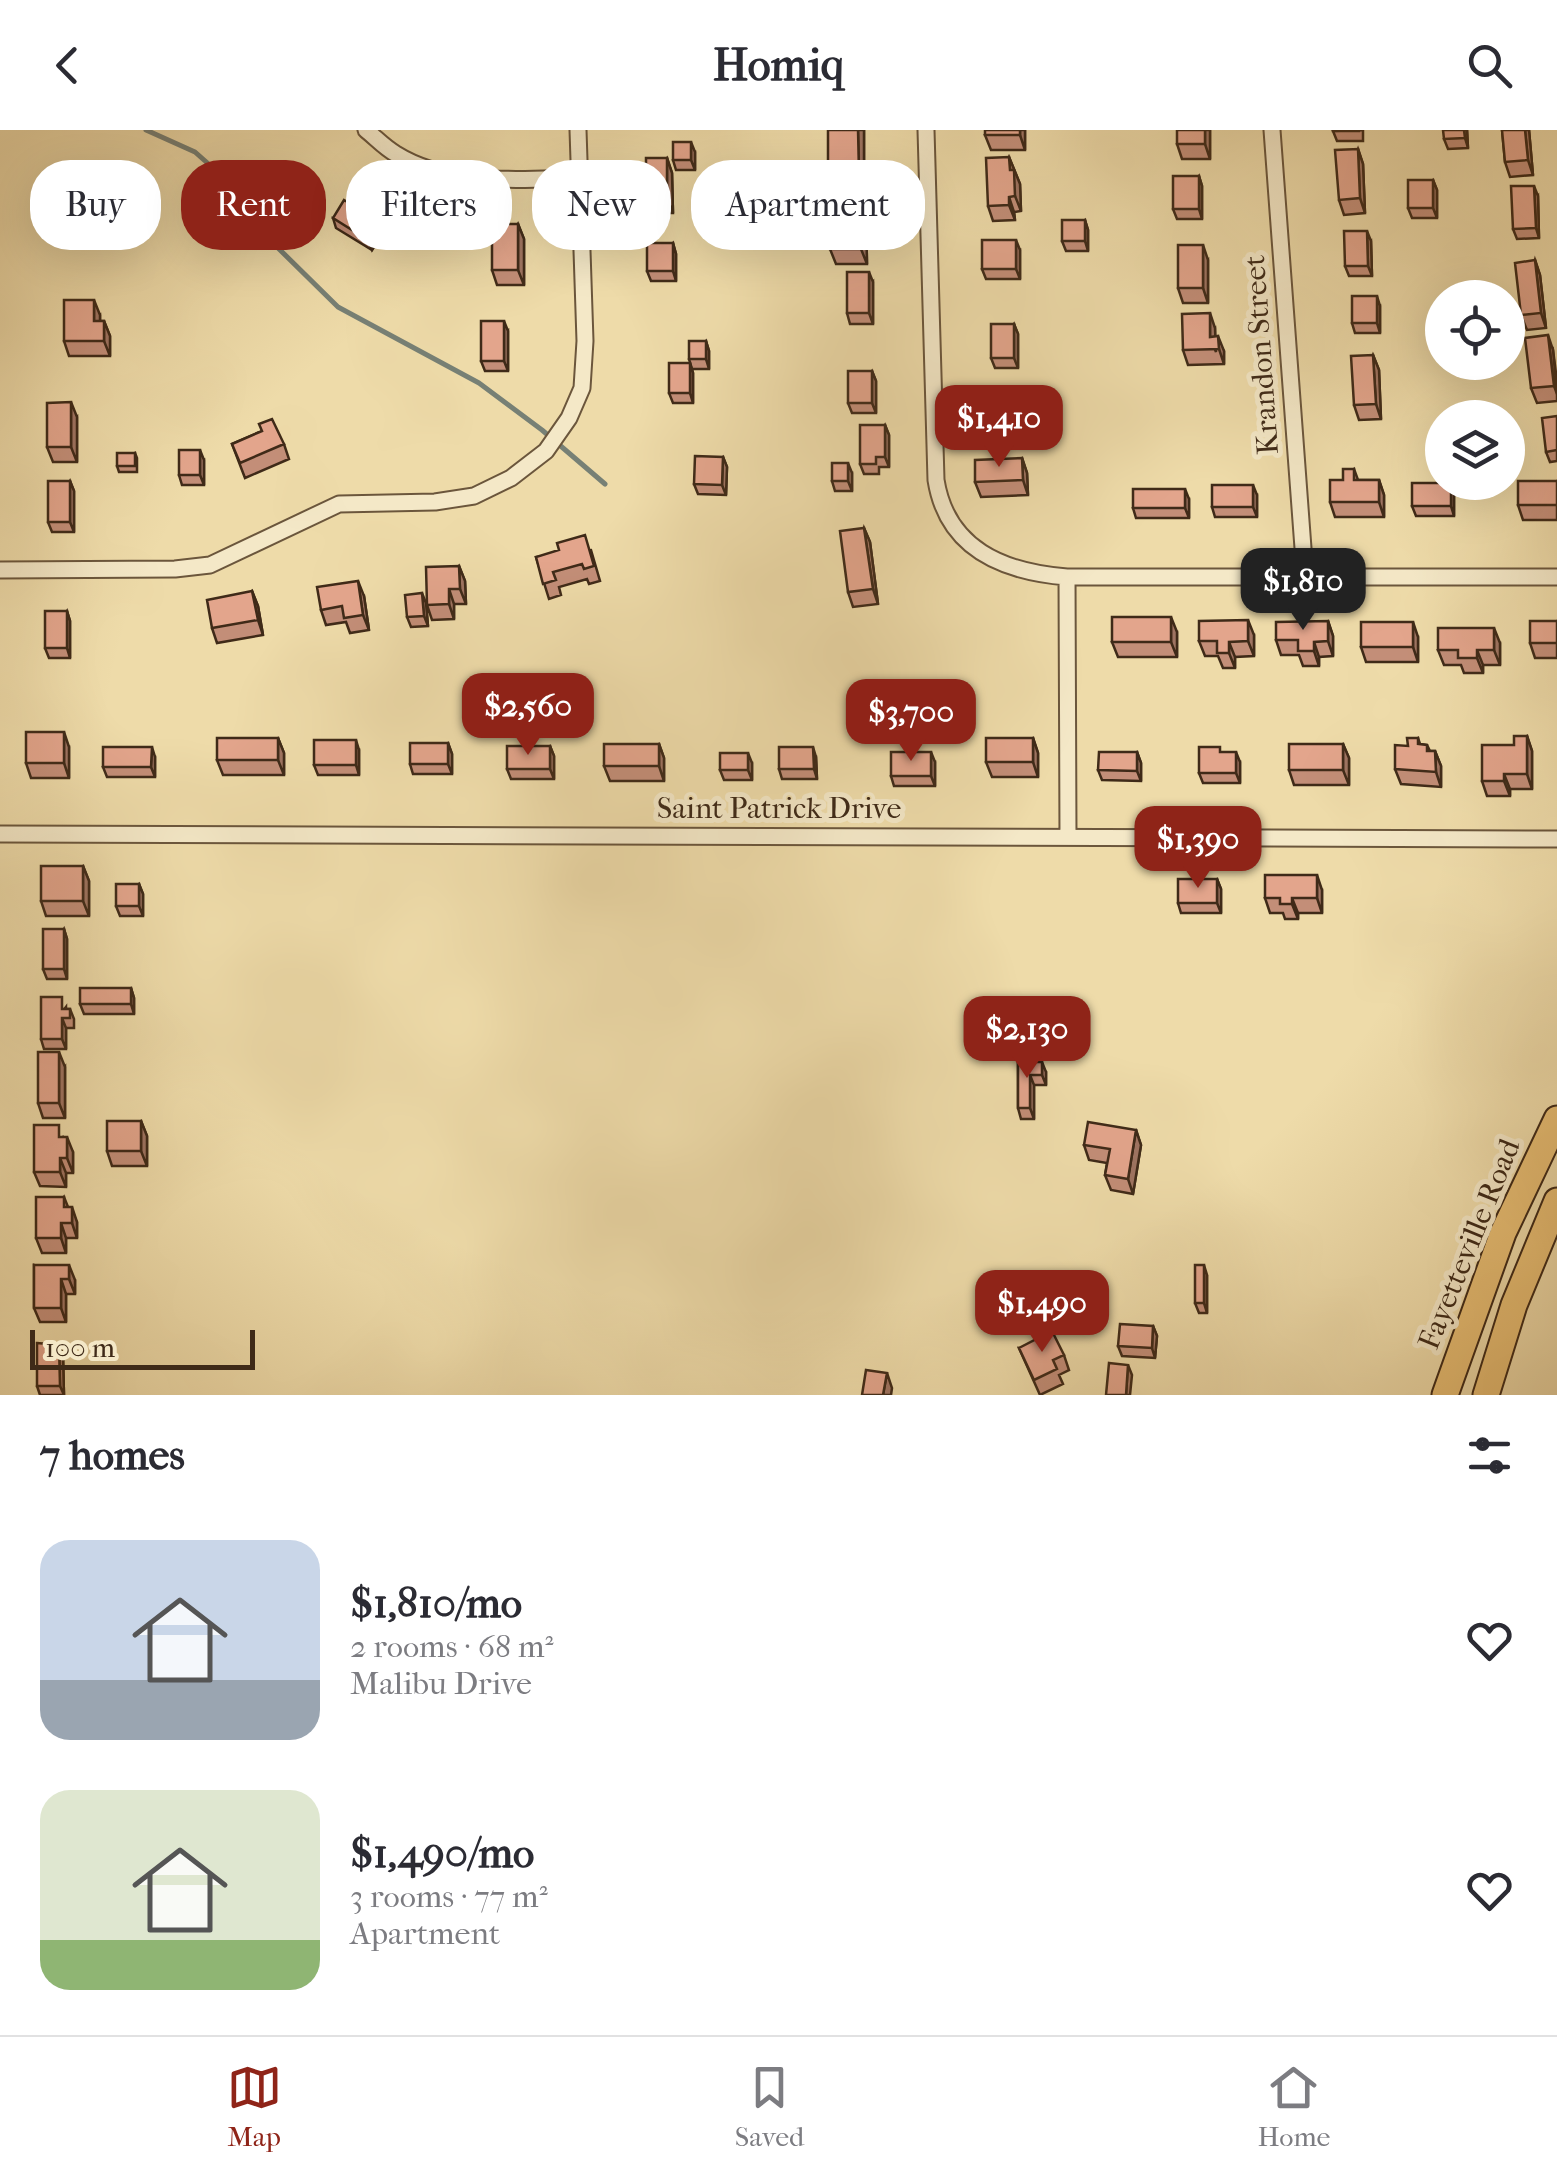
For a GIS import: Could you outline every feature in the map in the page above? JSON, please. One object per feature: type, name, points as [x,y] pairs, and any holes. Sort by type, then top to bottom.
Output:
[{"type":"highway","name":"Fayetteville Road","points":[[1445,1395],[1503,1234],[1557,1119]]},
{"type":"highway","points":[[1486,1395],[1514,1305],[1557,1201]]},
{"type":"street","points":[[366,130],[396,154],[431,170],[532,179]]},
{"type":"street","points":[[578,130],[579,160]]},
{"type":"street","points":[[926,130],[936,480],[943,512],[960,536],[992,558],[1024,571],[1067,577],[1557,578]]},
{"type":"street","name":"Krandon Street","points":[[1272,130],[1305,575]]},
{"type":"street","points":[[0,570],[175,569],[210,565],[338,504],[435,502],[474,496],[511,478],[546,451],[570,418],[582,388],[582,250]]},
{"type":"street","points":[[1067,577],[1068,837]]},
{"type":"street","name":"Saint Patrick Drive","points":[[0,834],[1557,839]]},
{"type":"building","points":[[828,130],[858,130],[859,160],[828,160]]},
{"type":"building","points":[[985,130],[1020,130],[1020,135],[985,135]]},
{"type":"building","points":[[1177,130],[1205,130],[1205,144],[1177,144]]},
{"type":"building","points":[[1443,130],[1464,130],[1465,138],[1444,139]]},
{"type":"building","points":[[1502,130],[1525,130],[1528,160],[1505,162]]},
{"type":"building","points":[[673,142],[691,142],[691,160],[673,160]]},
{"type":"building","points":[[1358,149],[1360,198],[1339,200],[1335,150]]},
{"type":"building","points":[[1009,157],[1015,196],[1009,197],[1009,205],[988,206],[986,158]]},
{"type":"building","points":[[1173,176],[1199,176],[1199,209],[1173,209]]},
{"type":"building","points":[[1408,180],[1433,180],[1433,208],[1408,208]]},
{"type":"building","points":[[1511,186],[1534,186],[1536,228],[1513,229]]},
{"type":"building","points":[[344,200],[346,201],[346,226],[333,218]]},
{"type":"building","points":[[1062,220],[1085,220],[1085,241],[1062,241]]},
{"type":"building","points":[[512,224],[518,224],[518,270],[492,270],[492,250],[512,250]]},
{"type":"building","points":[[1344,231],[1367,231],[1368,266],[1345,266]]},
{"type":"building","points":[[982,240],[1016,240],[1016,269],[982,269]]},
{"type":"building","points":[[673,243],[673,271],[647,271],[647,250],[671,250]]},
{"type":"building","points":[[1178,245],[1203,245],[1203,288],[1178,288]]},
{"type":"building","points":[[1535,260],[1541,313],[1525,315],[1525,280],[1517,280],[1515,263]]},
{"type":"building","points":[[847,272],[869,272],[869,313],[847,313]]},
{"type":"building","points":[[1352,296],[1377,296],[1377,323],[1352,323]]},
{"type":"building","points":[[64,300],[94,300],[94,321],[104,321],[104,341],[64,341]]},
{"type":"building","points":[[1210,313],[1210,337],[1218,336],[1219,349],[1183,350],[1182,314]]},
{"type":"building","points":[[481,321],[504,321],[504,361],[481,361]]},
{"type":"building","points":[[991,324],[1014,324],[1014,358],[991,358]]},
{"type":"building","points":[[1548,335],[1554,386],[1531,388],[1525,338]]},
{"type":"building","points":[[689,341],[706,341],[706,359],[689,359]]},
{"type":"building","points":[[1373,355],[1376,404],[1354,405],[1351,356]]},
{"type":"building","points":[[669,363],[690,363],[690,393],[669,393]]},
{"type":"building","points":[[848,371],[872,371],[872,403],[848,403]]},
{"type":"building","points":[[71,402],[71,447],[47,447],[47,403]]},
{"type":"building","points":[[1557,416],[1557,450],[1546,452],[1542,418]]},
{"type":"building","points":[[272,419],[284,444],[240,463],[232,444],[262,431],[259,424]]},
{"type":"building","points":[[860,425],[885,425],[885,457],[876,457],[876,464],[860,464]]},
{"type":"building","points":[[179,450],[200,450],[200,475],[179,475]]},
{"type":"building","points":[[117,453],[135,453],[135,466],[117,466]]},
{"type":"building","points":[[695,456],[723,457],[722,485],[694,484]]},
{"type":"building","points":[[1022,458],[1023,480],[975,482],[975,460]]},
{"type":"building","points":[[832,463],[848,463],[848,481],[832,481]]},
{"type":"building","points":[[1343,469],[1354,469],[1354,480],[1379,480],[1379,502],[1330,502],[1330,480],[1343,480]]},
{"type":"building","points":[[48,481],[70,481],[70,522],[48,522]]},
{"type":"building","points":[[1525,481],[1557,481],[1557,505],[1518,505],[1518,500],[1525,500]]},
{"type":"building","points":[[1412,483],[1425,483],[1425,500],[1451,500],[1451,506],[1412,506]]},
{"type":"building","points":[[1212,485],[1253,485],[1253,507],[1212,507]]},
{"type":"building","points":[[1133,489],[1185,489],[1185,508],[1133,508]]},
{"type":"building","points":[[864,528],[873,589],[848,592],[840,531]]},
{"type":"building","points":[[585,535],[594,566],[584,569],[582,564],[553,572],[556,580],[543,584],[536,557],[559,550],[557,543]]},
{"type":"building","points":[[459,566],[460,589],[449,589],[449,604],[427,605],[426,567]]},
{"type":"building","points":[[358,581],[363,615],[344,618],[342,606],[321,610],[317,587]]},
{"type":"building","points":[[252,591],[258,620],[212,628],[207,600]]},
{"type":"building","points":[[422,593],[424,616],[407,617],[405,595]]},
{"type":"building","points":[[45,611],[67,611],[67,648],[45,648]]},
{"type":"building","points":[[1112,617],[1171,617],[1171,642],[1112,642]]},
{"type":"building","points":[[1248,620],[1248,641],[1229,642],[1229,653],[1217,653],[1217,641],[1199,641],[1199,621]]},
{"type":"building","points":[[1328,621],[1328,641],[1314,642],[1314,651],[1298,651],[1298,640],[1276,640],[1276,622]]},
{"type":"building","points":[[1530,621],[1557,621],[1557,643],[1530,643]]},
{"type":"building","points":[[1361,622],[1413,622],[1413,647],[1361,647]]},
{"type":"building","points":[[1438,628],[1494,628],[1494,650],[1477,650],[1477,658],[1458,658],[1458,650],[1438,650]]},
{"type":"building","points":[[26,732],[64,732],[64,763],[26,763]]},
{"type":"building","points":[[1514,736],[1527,736],[1527,774],[1504,774],[1504,781],[1482,781],[1482,745],[1514,745]]},
{"type":"building","points":[[217,738],[278,738],[278,760],[217,760]]},
{"type":"building","points":[[986,738],[1033,738],[1033,762],[986,762]]},
{"type":"building","points":[[1407,738],[1418,738],[1418,744],[1427,745],[1427,751],[1435,751],[1436,772],[1395,769],[1395,745],[1408,746]]},
{"type":"building","points":[[314,740],[356,740],[356,765],[314,765]]},
{"type":"building","points":[[410,743],[448,743],[448,764],[410,764]]},
{"type":"building","points":[[604,744],[659,744],[659,766],[604,766]]},
{"type":"building","points":[[1289,744],[1343,744],[1343,770],[1289,770]]},
{"type":"building","points":[[507,746],[550,746],[550,769],[507,769]]},
{"type":"building","points":[[103,747],[152,747],[151,767],[103,767]]},
{"type":"building","points":[[779,747],[813,747],[814,769],[779,769]]},
{"type":"building","points":[[1199,747],[1236,752],[1236,773],[1199,773]]},
{"type":"building","points":[[891,752],[931,752],[931,776],[891,776]]},
{"type":"building","points":[[1099,752],[1137,752],[1137,771],[1098,770]]},
{"type":"building","points":[[720,753],[748,753],[748,770],[720,770]]},
{"type":"building","points":[[41,866],[83,866],[83,901],[41,901]]},
{"type":"building","points":[[1265,875],[1317,875],[1317,898],[1292,898],[1292,904],[1280,904],[1280,898],[1265,898]]},
{"type":"building","points":[[1178,879],[1217,879],[1217,903],[1178,903]]},
{"type":"building","points":[[116,884],[139,884],[139,906],[116,906]]},
{"type":"building","points":[[43,929],[64,929],[64,969],[43,969]]},
{"type":"building","points":[[80,988],[131,988],[131,1004],[80,1004]]},
{"type":"building","points":[[41,997],[62,997],[62,1009],[70,1009],[70,1018],[62,1018],[62,1039],[41,1039]]},
{"type":"building","points":[[38,1052],[59,1052],[59,1103],[38,1103]]},
{"type":"building","points":[[1018,1062],[1042,1062],[1042,1075],[1030,1075],[1030,1108],[1018,1108]]},
{"type":"building","points":[[107,1121],[141,1121],[141,1151],[107,1151]]},
{"type":"building","points":[[1088,1122],[1136,1130],[1128,1179],[1105,1175],[1110,1149],[1084,1145]]},
{"type":"building","points":[[34,1125],[59,1125],[59,1137],[67,1137],[67,1158],[60,1158],[60,1172],[34,1172]]},
{"type":"building","points":[[36,1197],[64,1197],[64,1207],[72,1207],[72,1223],[61,1223],[61,1238],[36,1238]]},
{"type":"building","points":[[34,1265],[69,1265],[69,1279],[61,1279],[61,1308],[34,1308]]},
{"type":"building","points":[[1195,1265],[1204,1265],[1204,1303],[1195,1303]]},
{"type":"building","points":[[1120,1324],[1153,1326],[1152,1348],[1118,1346]]},
{"type":"building","points":[[1052,1331],[1064,1355],[1053,1360],[1057,1369],[1034,1380],[1019,1348]]},
{"type":"building","points":[[37,1343],[59,1345],[60,1386],[37,1386]]},
{"type":"building","points":[[1109,1363],[1128,1365],[1126,1395],[1106,1395]]},
{"type":"building","points":[[866,1370],[887,1373],[883,1395],[862,1395]]},
{"type":"waterway","points":[[146,130],[195,152],[230,183],[274,244],[338,307],[479,383],[605,484]]}]
